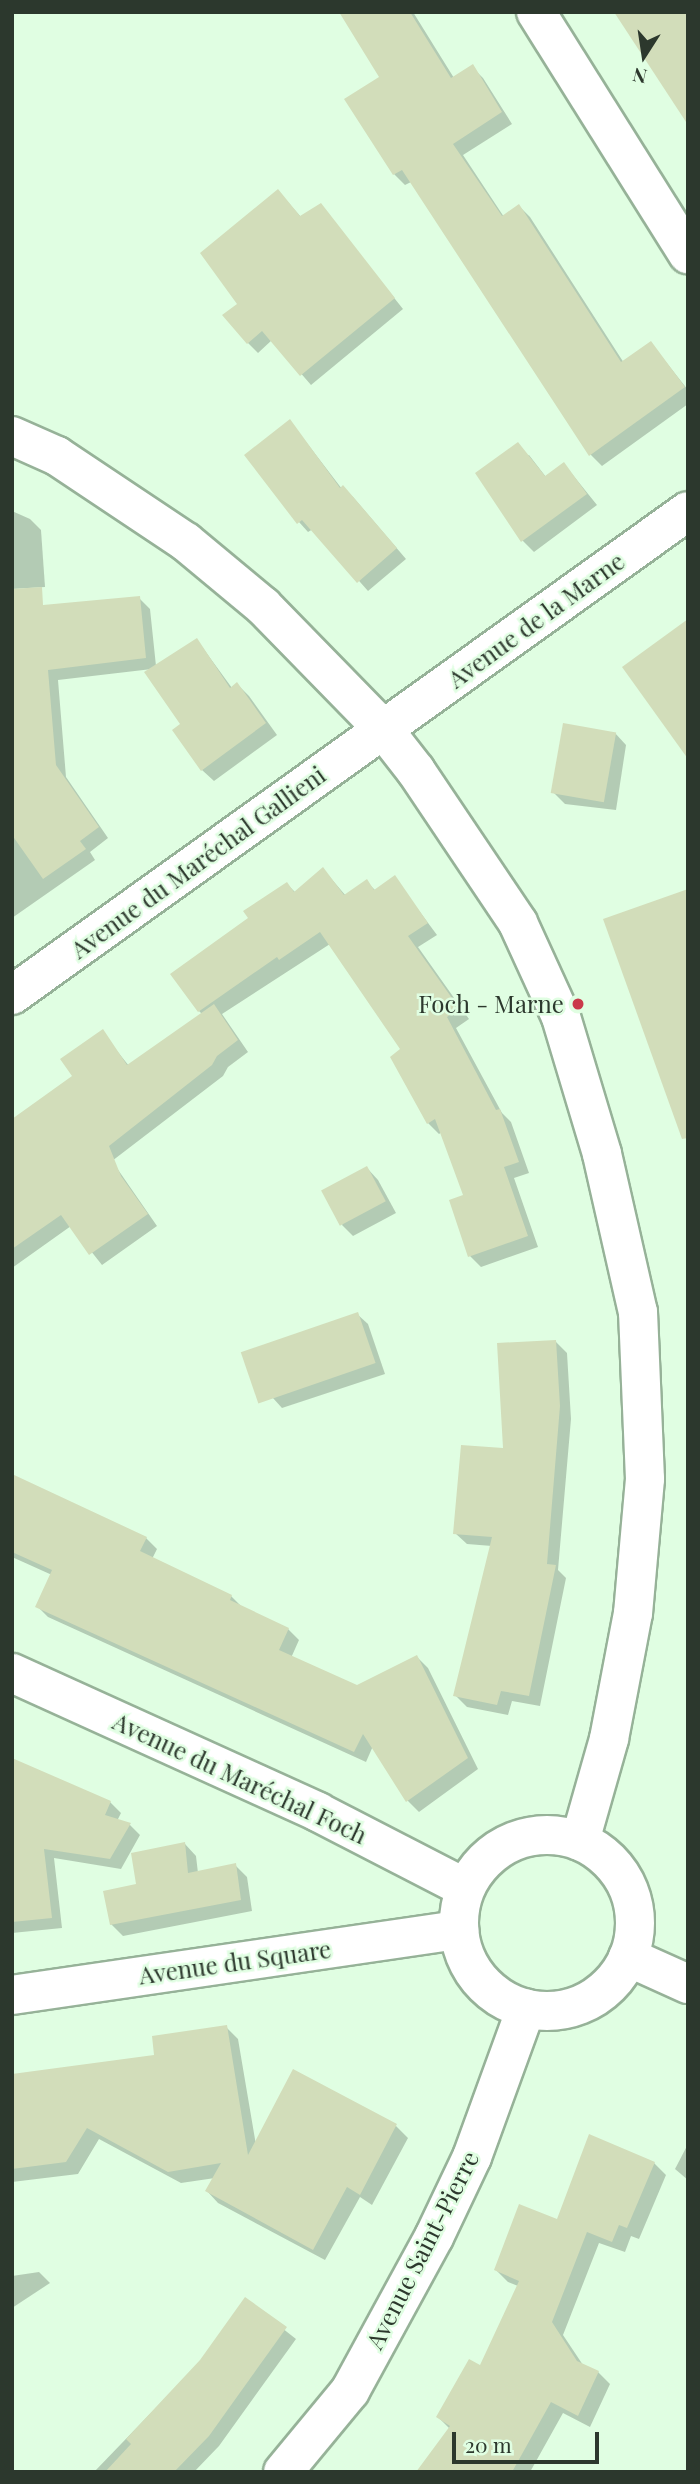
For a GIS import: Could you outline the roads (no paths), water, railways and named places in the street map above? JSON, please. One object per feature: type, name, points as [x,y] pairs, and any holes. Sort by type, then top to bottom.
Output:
[{"type":"street","points":[[536,12],[688,254]]},
{"type":"street","points":[[12,436],[57,456],[186,542],[263,606],[384,730],[416,771],[517,923],[561,1017],[602,1154],[638,1312],[645,1479],[633,1613],[609,1739],[580,1842]]},
{"type":"street","name":"Avenue de la Marne","points":[[384,730],[688,511]]},
{"type":"street","name":"Avenue du Maréchal Gallieni","points":[[12,995],[384,730]]},
{"type":"street","name":"Avenue du Maréchal Foch","points":[[12,1673],[318,1812],[465,1888]]},
{"type":"street","points":[[545,1835],[580,1842],[603,1857],[622,1877],[630,1895],[634,1936],[620,1973],[594,1998],[551,2012],[526,2009],[499,1998],[483,1985],[462,1950],[458,1930],[459,1908],[465,1888],[501,1847],[522,1838],[545,1835]]},
{"type":"street","name":"Avenue du Square","points":[[12,1994],[458,1930]]},
{"type":"street","points":[[628,1957],[688,1984]]},
{"type":"street","name":"Avenue Saint-Pierre","points":[[283,2472],[349,2391],[434,2237],[472,2157],[526,2009]]},
{"type":"place","name":"Foch - Marne","points":[[578,1004]]}]
